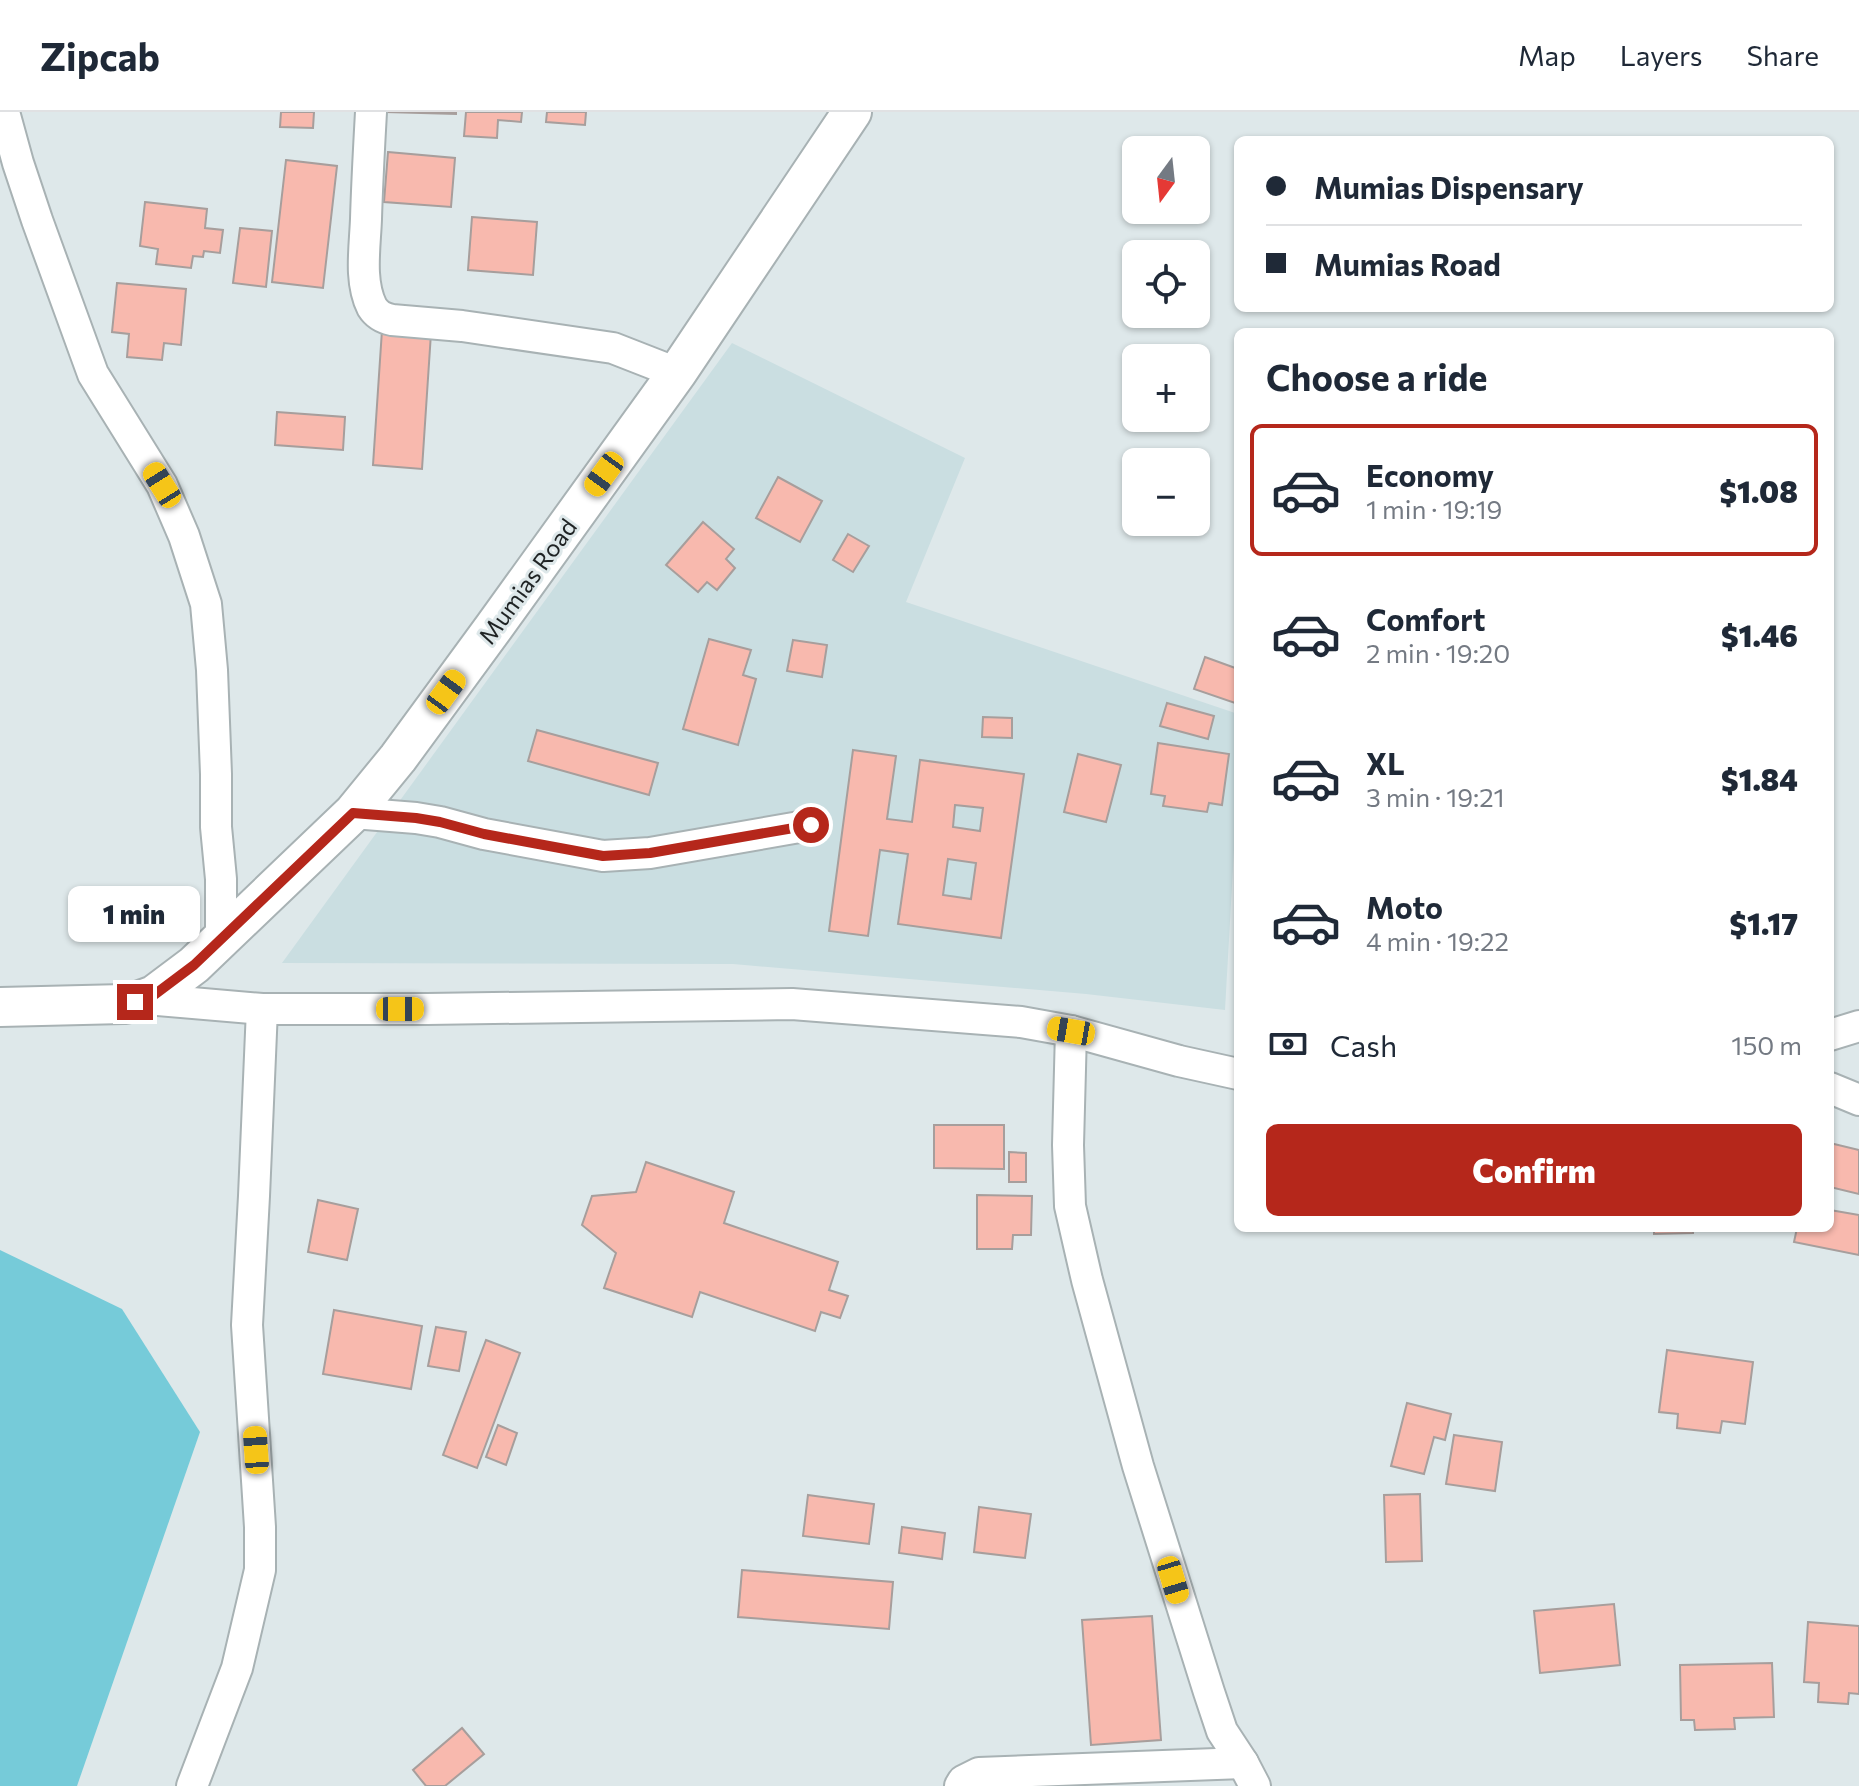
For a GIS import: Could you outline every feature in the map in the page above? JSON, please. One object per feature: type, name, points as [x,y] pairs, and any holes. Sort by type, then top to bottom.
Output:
[{"type":"street","points":[[4,112],[37,220],[93,374],[162,485],[184,536],[206,604],[213,700],[221,939]]},
{"type":"street","points":[[371,112],[364,278],[375,312],[392,320],[462,326],[613,348],[677,373]]},
{"type":"street","name":"Mumias Road","points":[[0,1007],[112,1005],[146,999],[194,965],[353,813],[398,758],[677,373],[852,112]]},
{"type":"street","points":[[353,813],[440,822],[484,834],[603,856],[650,853],[811,825]]},
{"type":"street","points":[[146,999],[262,1009],[792,1004],[1021,1022],[1071,1031],[1234,1073]]},
{"type":"street","points":[[192,1786],[237,1668],[260,1570],[247,1325],[262,1009]]},
{"type":"street","points":[[1834,1034],[1859,1026]]},
{"type":"street","points":[[1071,1031],[1070,1206],[1087,1280],[1138,1466],[1209,1692],[1222,1731],[1249,1775]]},
{"type":"street","points":[[1834,1090],[1859,1100]]},
{"type":"street","points":[[960,1786],[963,1781],[979,1773],[1249,1775]]},
{"type":"shaded area","points":[[732,343],[965,458],[906,602],[1234,713],[1234,850],[1225,1010],[1086,994],[733,964],[282,963]]},
{"type":"shaded area","points":[[0,1250],[122,1309],[200,1432],[77,1786],[0,1786]]},
{"type":"building","points":[[281,112],[314,112],[313,128],[280,127]]},
{"type":"building","points":[[385,112],[456,112],[456,114]]},
{"type":"building","points":[[466,112],[522,112],[521,122],[498,120],[497,138],[464,136]]},
{"type":"building","points":[[547,112],[586,112],[585,125],[546,122]]},
{"type":"building","points":[[388,152],[455,158],[451,207],[384,202]]},
{"type":"building","points":[[286,160],[337,166],[323,288],[272,282]]},
{"type":"building","points":[[145,202],[207,209],[205,228],[223,230],[220,253],[204,251],[203,257],[193,256],[191,268],[156,264],[158,249],[140,246]]},
{"type":"building","points":[[472,217],[537,222],[533,275],[468,270]]},
{"type":"building","points":[[240,228],[272,231],[266,287],[233,283]]},
{"type":"building","points":[[117,283],[186,289],[181,345],[164,343],[162,360],[127,357],[129,334],[112,332]]},
{"type":"building","points":[[382,330],[431,333],[422,469],[373,465]]},
{"type":"building","points":[[277,412],[345,417],[343,450],[275,445]]},
{"type":"building","points":[[778,477],[822,501],[800,542],[756,518]]},
{"type":"building","points":[[703,522],[734,549],[726,559],[735,568],[717,590],[707,582],[698,592],[666,565]]},
{"type":"building","points":[[848,534],[869,546],[853,572],[833,560]]},
{"type":"building","points":[[709,639],[751,650],[743,675],[756,679],[738,745],[683,729]]},
{"type":"building","points":[[793,640],[827,645],[822,677],[787,671]]},
{"type":"building","points":[[1205,657],[1234,668],[1234,703],[1194,689]]},
{"type":"building","points":[[1167,703],[1214,716],[1208,739],[1160,726]]},
{"type":"building","points":[[983,717],[1012,718],[1012,738],[982,737]]},
{"type":"building","points":[[537,730],[658,763],[649,795],[528,761]]},
{"type":"building","points":[[1158,743],[1229,754],[1222,805],[1209,803],[1207,812],[1163,806],[1165,796],[1151,794]]},
{"type":"building","points":[[853,750],[896,756],[887,819],[912,822],[920,760],[1024,774],[1001,938],[898,924],[908,854],[880,850],[868,936],[829,931]],"holes":[[[955,805],[983,808],[980,831],[953,827]],[[948,859],[976,863],[971,899],[943,895]]]},
{"type":"building","points":[[1078,754],[1121,765],[1106,822],[1064,812]]},
{"type":"building","points":[[934,1125],[1004,1125],[1004,1169],[934,1168]]},
{"type":"building","points":[[1834,1144],[1859,1150],[1859,1194],[1834,1188]]},
{"type":"building","points":[[1009,1152],[1026,1153],[1026,1182],[1009,1182]]},
{"type":"building","points":[[646,1162],[734,1192],[724,1223],[838,1262],[829,1290],[848,1296],[840,1318],[821,1312],[815,1331],[700,1292],[692,1317],[604,1288],[616,1253],[582,1225],[592,1196],[636,1192]]},
{"type":"building","points":[[977,1195],[1032,1196],[1031,1235],[1013,1235],[1012,1249],[977,1249]]},
{"type":"building","points":[[318,1200],[358,1209],[347,1260],[308,1252]]},
{"type":"building","points":[[1834,1211],[1859,1215],[1859,1255],[1794,1242],[1796,1232],[1834,1232]]},
{"type":"building","points":[[1654,1232],[1693,1232],[1693,1233]]},
{"type":"building","points":[[334,1310],[422,1326],[411,1389],[323,1374]]},
{"type":"building","points":[[436,1327],[466,1332],[459,1371],[428,1366]]},
{"type":"building","points":[[486,1340],[520,1353],[477,1468],[443,1455]]},
{"type":"building","points":[[1667,1350],[1753,1362],[1745,1424],[1722,1421],[1720,1433],[1677,1428],[1678,1414],[1659,1412]]},
{"type":"building","points":[[1407,1403],[1451,1414],[1445,1440],[1434,1437],[1424,1474],[1391,1466]]},
{"type":"building","points":[[498,1425],[517,1433],[506,1465],[486,1457]]},
{"type":"building","points":[[1454,1435],[1502,1442],[1495,1491],[1446,1484]]},
{"type":"building","points":[[1420,1494],[1422,1561],[1386,1562],[1384,1495]]},
{"type":"building","points":[[808,1495],[874,1504],[869,1544],[803,1536]]},
{"type":"building","points":[[979,1507],[1031,1514],[1025,1558],[974,1552]]},
{"type":"building","points":[[902,1527],[945,1533],[942,1559],[899,1553]]},
{"type":"building","points":[[742,1570],[893,1582],[889,1629],[738,1617]]},
{"type":"building","points":[[1614,1604],[1620,1665],[1540,1673],[1534,1611]]},
{"type":"building","points":[[1152,1616],[1161,1740],[1091,1745],[1082,1620]]},
{"type":"building","points":[[1808,1622],[1859,1626],[1859,1694],[1849,1693],[1848,1704],[1818,1702],[1819,1683],[1804,1682]]},
{"type":"building","points":[[1772,1663],[1774,1717],[1734,1718],[1735,1729],[1695,1730],[1694,1720],[1681,1720],[1680,1665]]},
{"type":"building","points":[[462,1728],[484,1754],[445,1786],[426,1786],[413,1770]]},
{"type":"route","points":[[135,1002],[154,995],[194,965],[353,813],[440,822],[484,834],[603,856],[650,853],[811,825]]}]
